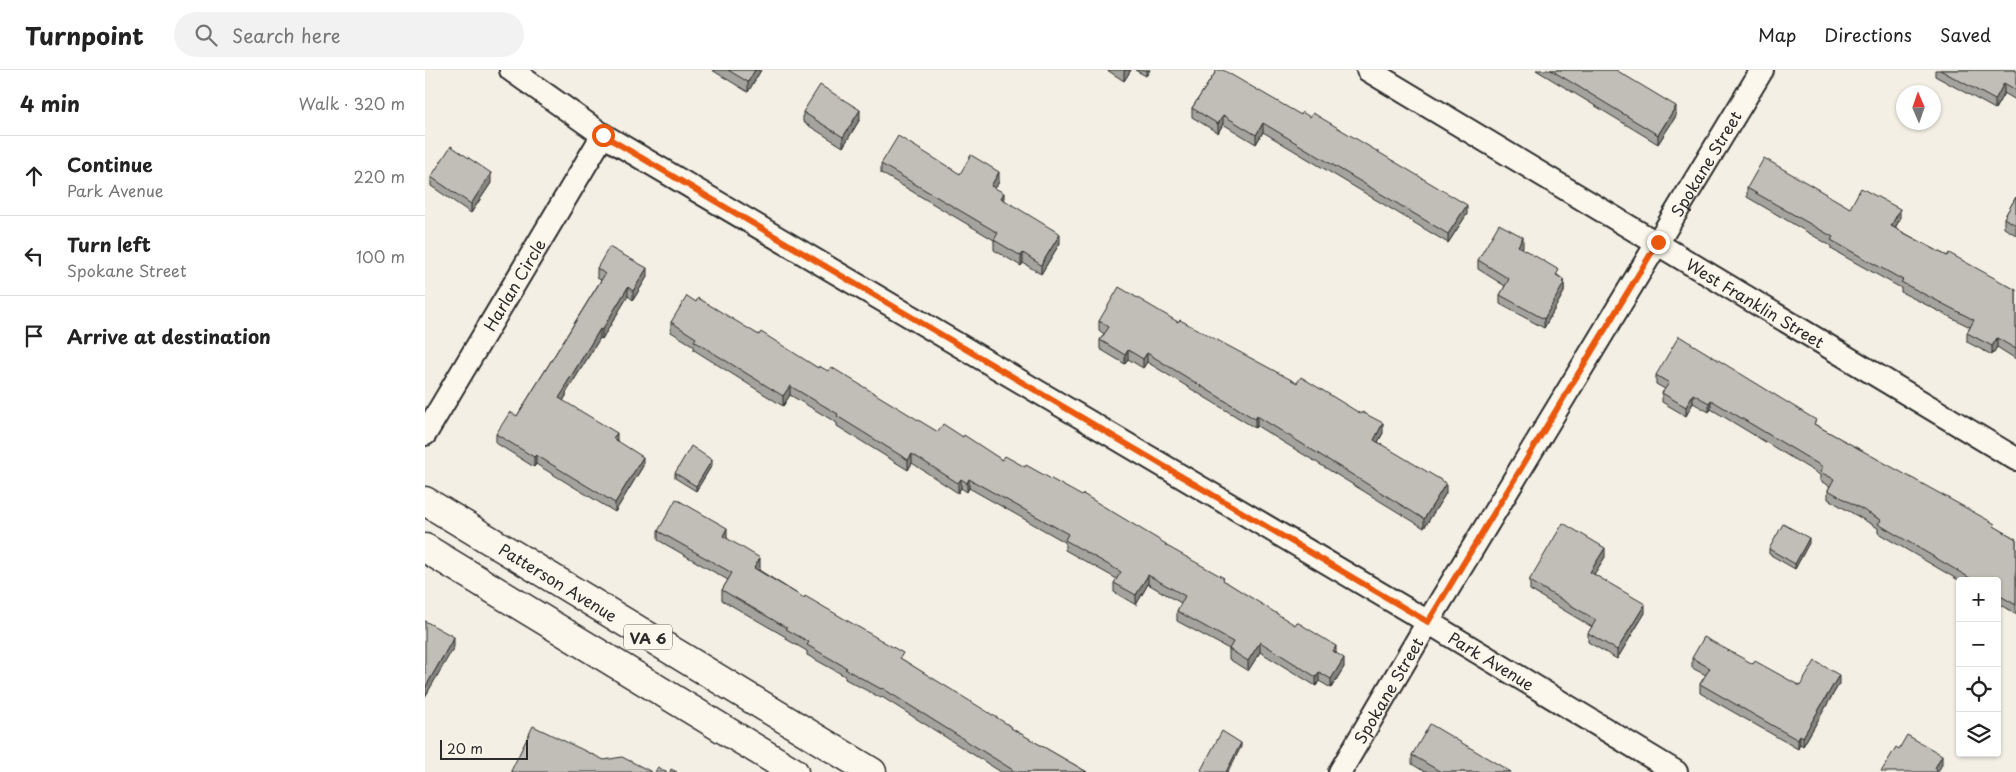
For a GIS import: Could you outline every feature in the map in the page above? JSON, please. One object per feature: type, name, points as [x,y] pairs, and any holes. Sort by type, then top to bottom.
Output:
[{"type":"main road","name":"Patterson Avenue","points":[[425,501],[872,772]]},
{"type":"main road","name":"VA 6","points":[[425,548],[794,772]]},
{"type":"street","name":"Park Avenue","points":[[511,70],[603,135],[1428,622],[1676,772]]},
{"type":"street","name":"West Franklin Street","points":[[1368,70],[1658,242],[2016,459]]},
{"type":"street","name":"Spokane Street","points":[[1340,772],[1428,622],[1762,70]]},
{"type":"street","name":"Harlan Circle","points":[[425,434],[603,135]]},
{"type":"building","points":[[728,70],[755,70],[748,82]]},
{"type":"building","points":[[1217,70],[1223,70],[1301,115],[1302,112],[1310,117],[1313,113],[1467,205],[1448,234],[1263,123],[1256,135],[1223,115],[1218,124],[1192,108]]},
{"type":"building","points":[[1551,70],[1616,70],[1676,106],[1658,135]]},
{"type":"building","points":[[1940,70],[2016,70],[2016,90],[2004,83],[1995,100]]},
{"type":"building","points":[[820,85],[860,110],[843,137],[803,112]]},
{"type":"building","points":[[898,136],[960,174],[971,155],[999,172],[991,186],[1004,193],[1001,198],[1060,234],[1041,265],[1023,253],[1021,256],[994,240],[998,233],[881,164]]},
{"type":"building","points":[[451,146],[491,173],[471,204],[431,177]]},
{"type":"building","points":[[1764,158],[1850,208],[1861,188],[1900,209],[1891,226],[1947,256],[1949,253],[2016,290],[2016,349],[1997,338],[1992,346],[1967,333],[1974,320],[1901,282],[1903,280],[1831,240],[1833,237],[1747,188]]},
{"type":"building","points":[[2016,197],[2016,225],[2004,218]]},
{"type":"building","points":[[1499,224],[1523,237],[1518,246],[1559,270],[1556,275],[1564,280],[1544,319],[1500,295],[1509,279],[1478,260]]},
{"type":"building","points":[[609,247],[647,268],[633,291],[628,287],[602,330],[600,329],[559,398],[617,433],[613,438],[643,457],[615,503],[536,455],[534,457],[496,434],[510,412],[517,416],[605,274],[597,268]]},
{"type":"building","points":[[1119,287],[1178,322],[1180,320],[1297,383],[1301,377],[1361,414],[1362,412],[1383,423],[1374,440],[1446,483],[1424,519],[1257,416],[1255,419],[1147,353],[1143,359],[1128,350],[1125,355],[1100,340],[1109,327],[1099,321]]},
{"type":"building","points":[[687,296],[696,302],[698,298],[759,335],[761,332],[818,368],[819,366],[828,371],[831,367],[938,432],[943,424],[963,437],[964,435],[1002,460],[1005,456],[1025,467],[1026,465],[1082,496],[1083,494],[1165,545],[1224,578],[1223,580],[1295,625],[1297,622],[1336,646],[1333,651],[1344,658],[1331,679],[1319,672],[1316,677],[1260,642],[1248,661],[1229,649],[1233,642],[1177,611],[1185,596],[1148,575],[1136,595],[1114,583],[1121,572],[1065,540],[1068,534],[969,479],[967,483],[961,479],[958,483],[912,454],[908,460],[837,416],[838,414],[790,386],[783,396],[694,341],[696,338],[671,322]]},
{"type":"building","points":[[1679,336],[1816,420],[1814,424],[1995,524],[1994,526],[2016,539],[2016,605],[2001,596],[2001,577],[1968,577],[1878,524],[1881,520],[1828,490],[1834,479],[1820,472],[1823,467],[1711,400],[1709,403],[1693,394],[1686,407],[1662,393],[1669,383],[1656,375]]},
{"type":"building","points":[[691,446],[712,460],[696,486],[675,473]]},
{"type":"building","points":[[676,499],[727,528],[723,536],[760,558],[754,568],[903,653],[900,658],[1011,728],[1087,772],[1016,772],[882,688],[845,669],[847,668],[807,645],[809,642],[722,590],[732,573],[658,531]]},
{"type":"building","points":[[1563,523],[1605,548],[1590,572],[1645,604],[1617,650],[1588,633],[1596,620],[1530,581]]},
{"type":"building","points":[[1783,524],[1809,538],[1795,564],[1769,549]]},
{"type":"building","points":[[425,621],[454,637],[425,688]]},
{"type":"building","points":[[1704,637],[1753,664],[1755,661],[1800,686],[1815,661],[1839,675],[1803,737],[1800,735],[1798,740],[1700,684],[1710,668],[1692,658]]},
{"type":"building","points":[[1430,724],[1511,772],[1441,772],[1412,755]]},
{"type":"building","points":[[533,726],[604,760],[622,757],[652,772],[513,772],[511,771]]},
{"type":"building","points":[[1222,731],[1241,743],[1226,772],[1204,772],[1201,770]]},
{"type":"building","points":[[1907,735],[1942,755],[1935,768],[1936,772],[1881,772],[1896,747],[1899,749]]},
{"type":"building","points":[[658,767],[667,772],[655,772]]},
{"type":"route","points":[[603,135],[1428,622],[1658,242]]}]
